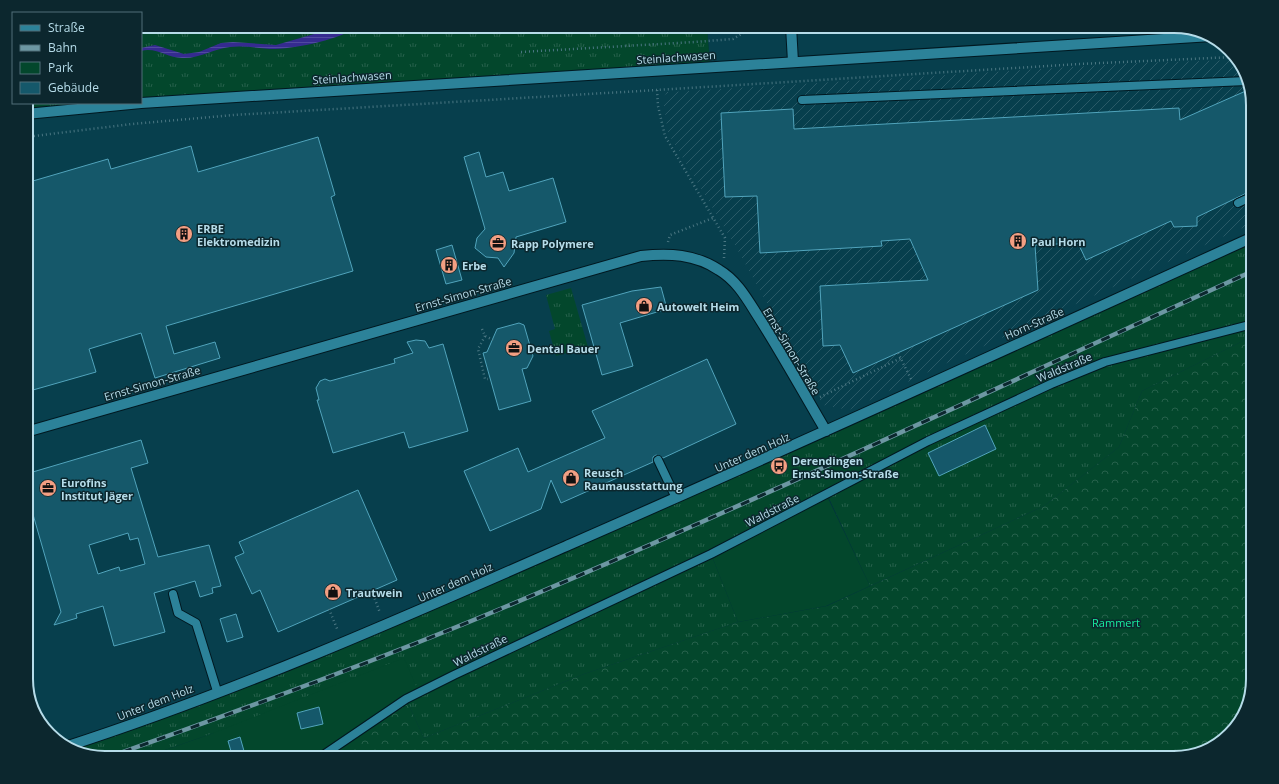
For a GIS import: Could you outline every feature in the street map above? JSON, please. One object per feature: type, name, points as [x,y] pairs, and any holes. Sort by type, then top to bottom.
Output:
[{"type":"street","points":[[792,33],[793,62]]},
{"type":"street","name":"Steinlachwasen","points":[[142,103],[1199,37]]},
{"type":"street","name":"Steinlachwasen","points":[[33,113],[131,104]]},
{"type":"street","name":"Horn-Straße","points":[[826,431],[1246,240]]},
{"type":"street","name":"Ernst-Simon-Straße","points":[[33,430],[640,256],[667,253],[694,257],[720,270],[738,286],[768,332],[826,431]]},
{"type":"street","name":"Unter dem Holz","points":[[74,744],[113,731],[217,692],[385,626],[826,431]]},
{"type":"lane","points":[[802,100],[1242,81]]},
{"type":"lane","points":[[1238,203],[1246,199]]},
{"type":"lane","name":"Waldstraße","points":[[329,751],[406,699],[711,554],[921,445],[1044,387],[1105,362],[1246,326]]},
{"type":"lane","points":[[658,460],[676,498]]},
{"type":"lane","points":[[173,594],[178,612],[196,623],[217,692]]},
{"type":"path","points":[[521,52],[733,39],[743,33]]},
{"type":"path","points":[[33,136],[132,124],[234,115],[657,90]]},
{"type":"path","points":[[667,253],[670,235],[714,218]]},
{"type":"path","points":[[482,329],[485,336],[493,340]]},
{"type":"path","points":[[485,336],[478,349],[485,380],[488,379]]},
{"type":"path","points":[[898,353],[916,390]]},
{"type":"path","points":[[809,402],[901,358]]},
{"type":"path","points":[[372,590],[385,626]]},
{"type":"path","points":[[329,609],[342,643]]},
{"type":"shaded area","points":[[318,33],[346,33],[308,45],[275,49],[241,46],[230,47],[188,58],[177,58],[152,50],[142,51],[142,48],[155,45],[184,54],[199,52],[221,43],[233,42],[276,45]]},
{"type":"shaded area","points":[[708,33],[1174,33],[1193,35],[1202,38],[1225,54],[1241,77],[1244,86],[1246,100],[1246,240],[376,629],[73,744],[57,733],[40,711],[34,693],[33,684],[33,114],[710,66]]},
{"type":"shaded area","name":"Paul Horn","points":[[1231,61],[1241,77],[1246,100],[1246,226],[951,361],[849,410],[823,405],[736,247],[668,133],[663,99],[667,92],[1137,63]]},
{"type":"green space","points":[[142,33],[708,33],[710,66],[142,103]]},
{"type":"green space","points":[[33,104],[131,104],[33,113]]},
{"type":"green space","points":[[1246,240],[1246,339],[1142,391],[1119,447],[1044,506],[870,586],[827,494],[711,554],[738,622],[584,674],[424,738],[406,699],[211,734],[162,751],[105,751],[86,749],[73,744],[376,629]]},
{"type":"green space","points":[[571,288],[588,347],[556,356],[549,331],[555,329],[546,295]]},
{"type":"green space","name":"Rammert","points":[[1246,339],[1245,689],[1241,707],[1231,723],[1218,736],[1202,746],[1193,749],[1174,751],[329,751],[406,699],[424,738],[584,674],[738,622],[827,606],[1044,506],[1119,447],[1142,391]]},
{"type":"green space","points":[[826,494],[870,586],[826,606],[738,622],[711,554]]},
{"type":"green space","points":[[404,658],[419,693],[330,751],[162,751],[211,734]]},
{"type":"building","name":"Paul Horn","points":[[1245,91],[1246,100],[1246,193],[1197,217],[1197,226],[1174,227],[1171,221],[1086,260],[1078,243],[1035,245],[1038,290],[853,373],[840,345],[823,346],[820,286],[928,280],[910,239],[881,241],[882,246],[760,253],[757,196],[725,197],[721,113],[793,109],[794,129],[1179,108],[1180,120]]},
{"type":"building","name":"ERBE Elektromedizin","points":[[318,137],[335,195],[331,197],[353,271],[166,326],[174,354],[215,342],[220,358],[155,378],[141,333],[89,349],[96,372],[33,390],[33,181],[108,159],[111,169],[191,146],[198,172]]},
{"type":"building","points":[[479,152],[486,177],[503,172],[509,191],[553,178],[566,222],[516,237],[514,253],[504,267],[498,258],[486,257],[475,248],[477,238],[485,229],[464,157]]},
{"type":"building","name":"Erbe","points":[[452,245],[462,280],[446,284],[436,250]]},
{"type":"building","points":[[661,287],[667,309],[620,323],[633,366],[602,375],[582,305],[632,291]]},
{"type":"building","points":[[519,323],[524,325],[533,356],[527,368],[522,369],[531,401],[499,410],[483,353],[487,352],[497,329]]},
{"type":"building","points":[[416,340],[425,341],[429,348],[443,344],[468,431],[409,448],[404,432],[333,453],[317,400],[319,400],[316,388],[320,381],[325,379],[330,381],[395,363],[394,359],[413,353],[407,342]]},
{"type":"building","points":[[707,359],[736,424],[663,458],[656,455],[653,457],[653,462],[561,503],[551,480],[541,509],[490,531],[464,471],[518,448],[528,472],[605,438],[592,411]]},
{"type":"building","points":[[985,425],[996,449],[939,476],[928,453]]},
{"type":"building","points":[[141,440],[148,463],[131,468],[158,557],[209,545],[221,586],[212,588],[213,593],[200,597],[195,581],[154,593],[165,632],[114,646],[103,606],[76,614],[77,618],[54,625],[61,612],[33,514],[33,472]],"holes":[[[128,533],[130,540],[138,538],[145,564],[120,571],[119,567],[98,574],[89,545]]]},
{"type":"building","points":[[358,490],[397,580],[278,632],[260,590],[252,594],[235,557],[244,553],[239,542]]},
{"type":"building","points":[[236,614],[243,637],[227,642],[220,619]]},
{"type":"building","points":[[319,707],[323,724],[301,729],[297,713]]},
{"type":"building","points":[[240,737],[244,751],[231,751],[228,741]]},
{"type":"railway","points":[[126,751],[252,706],[493,612],[684,530],[1246,274]]},
{"type":"place","name":"ERBE Elektromedizin","points":[[184,234]]},
{"type":"place","name":"Paul Horn","points":[[1018,241]]},
{"type":"place","name":"Rapp Polymere","points":[[498,243]]},
{"type":"place","name":"Erbe","points":[[449,265]]},
{"type":"place","name":"Autowelt Heim","points":[[644,306]]},
{"type":"place","name":"Dental Bauer","points":[[514,348]]},
{"type":"place","name":"Derendingen Ernst-Simon-Straße","points":[[779,466]]},
{"type":"place","name":"Reusch Raumausstattung","points":[[571,478]]},
{"type":"place","name":"Eurofins Institut Jäger","points":[[48,488]]},
{"type":"place","name":"Trautwein","points":[[333,592]]}]
